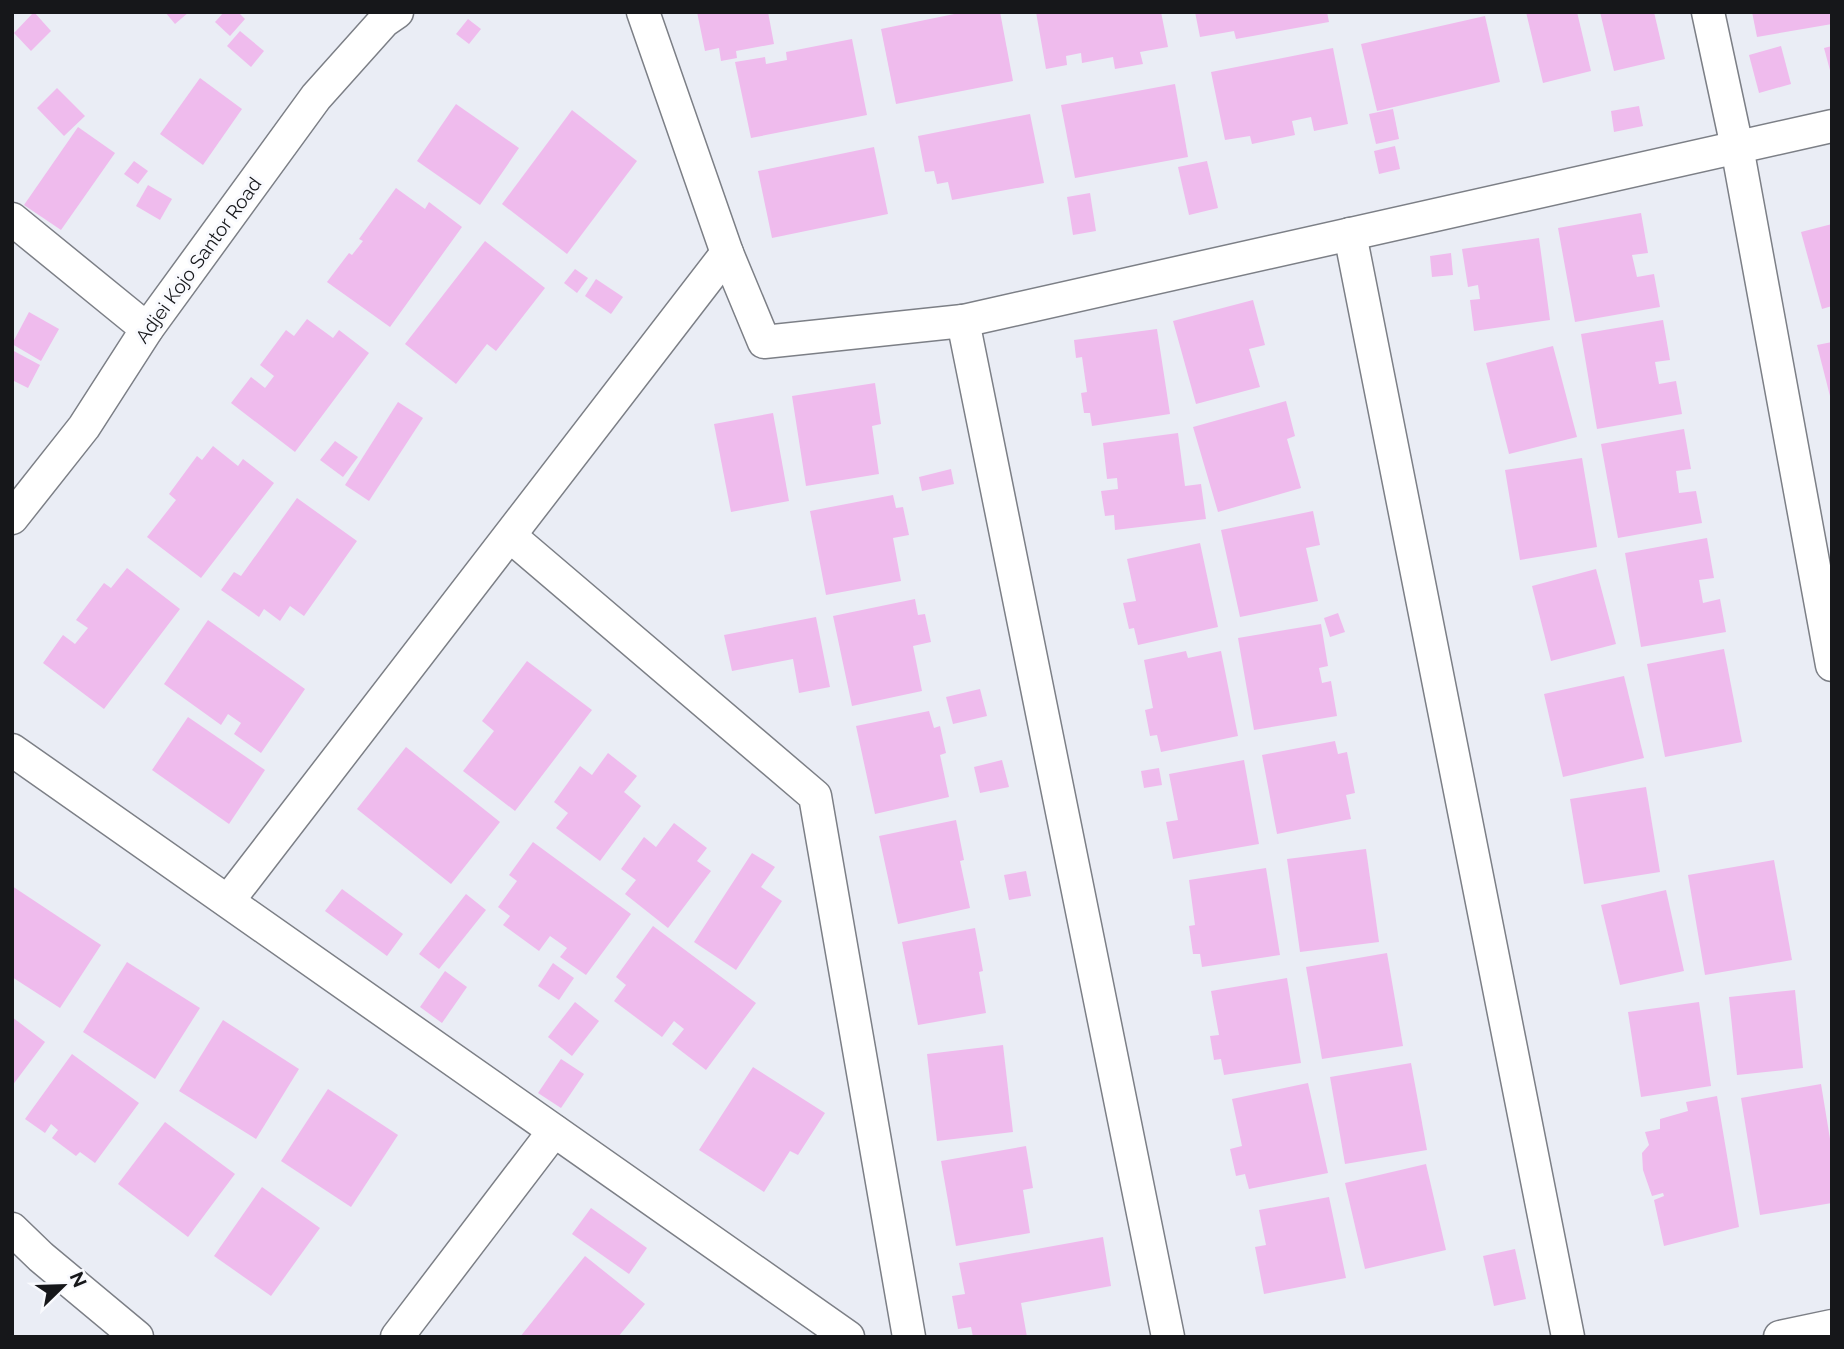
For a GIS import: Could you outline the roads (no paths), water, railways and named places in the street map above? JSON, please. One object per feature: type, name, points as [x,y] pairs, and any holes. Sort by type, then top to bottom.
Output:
[{"type":"street","name":"Adjei Kojo Santor Road","points":[[12,518],[84,427],[147,329],[316,97],[384,21],[397,12]]},
{"type":"street","points":[[643,12],[727,253],[764,342],[963,321],[1832,126]]},
{"type":"street","points":[[1708,12],[1820,534],[1832,665]]},
{"type":"street","points":[[12,219],[147,329]]},
{"type":"street","points":[[1350,234],[1568,1337]]},
{"type":"street","points":[[228,901],[727,253]]},
{"type":"street","points":[[963,321],[1168,1337]]},
{"type":"street","points":[[510,536],[815,796],[909,1337]]},
{"type":"street","points":[[12,750],[848,1337]]},
{"type":"street","points":[[397,1337],[554,1131]]},
{"type":"street","points":[[13,1232],[137,1337]]},
{"type":"street","points":[[1780,1337],[1832,1326]]}]
